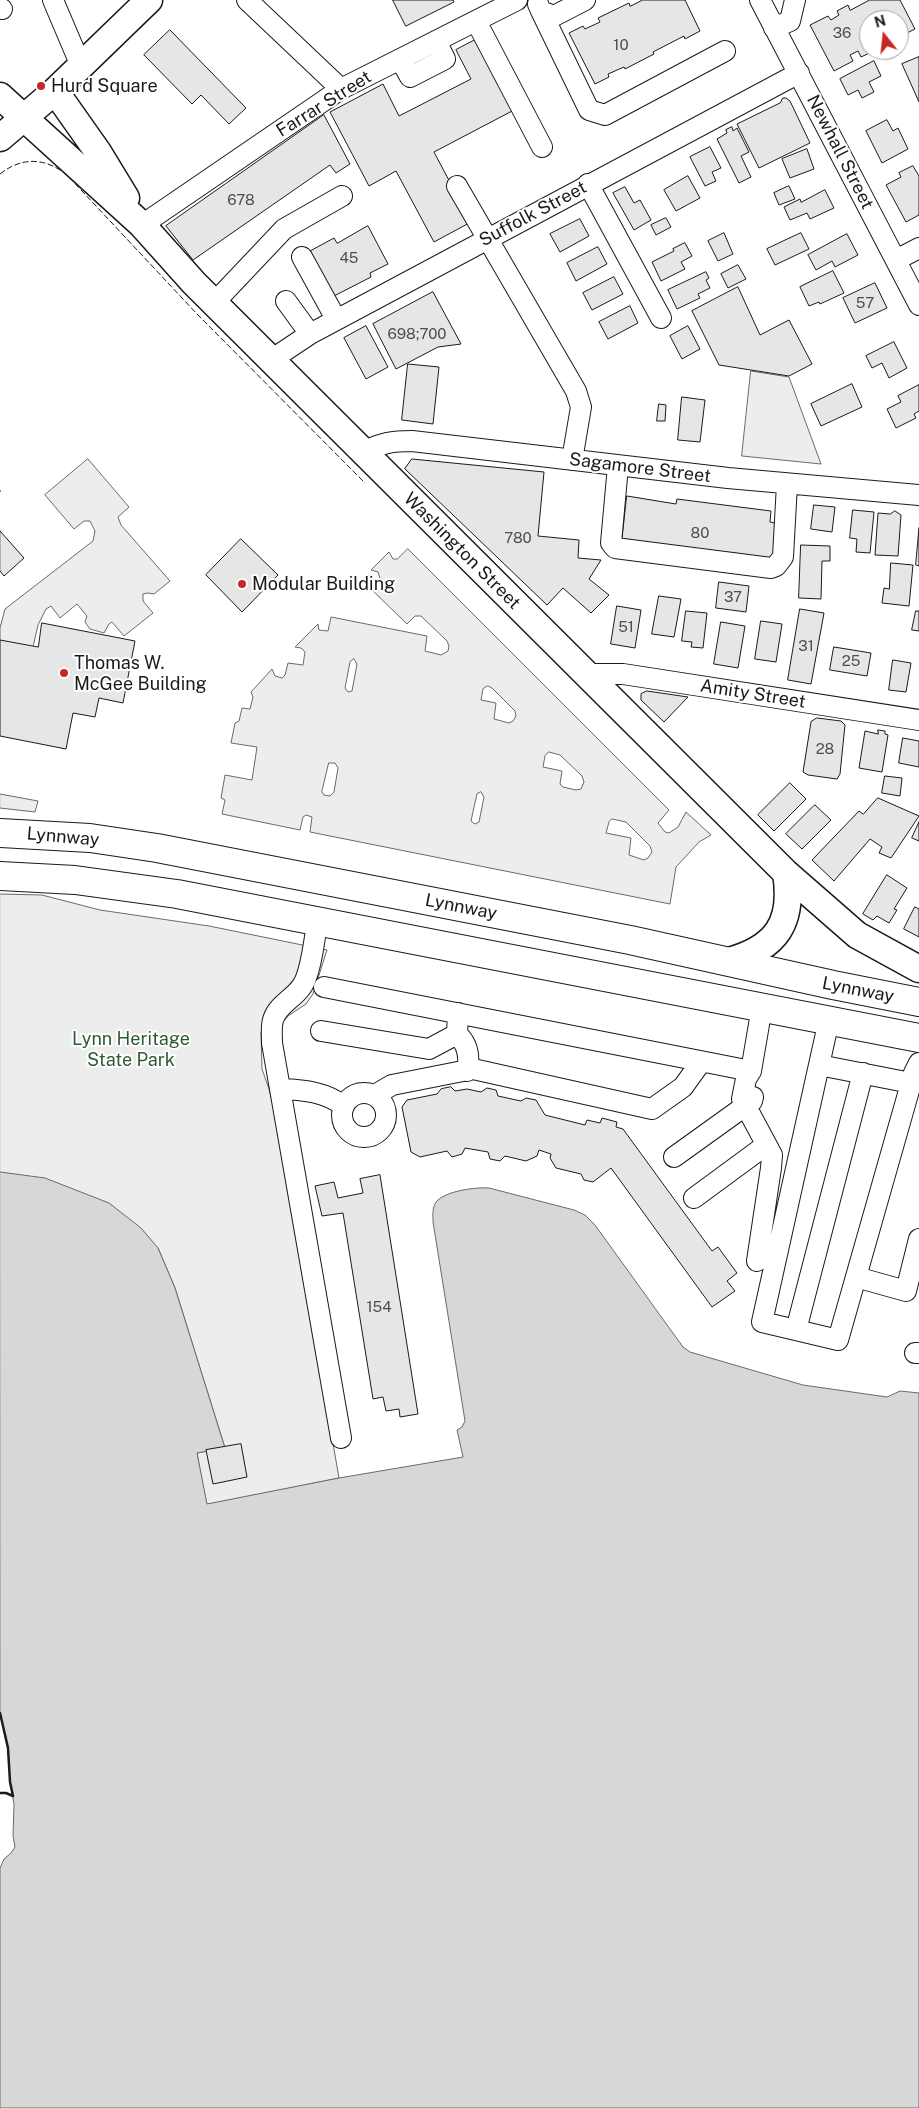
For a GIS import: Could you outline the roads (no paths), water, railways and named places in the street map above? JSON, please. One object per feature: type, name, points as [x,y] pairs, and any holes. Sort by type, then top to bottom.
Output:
[{"type":"highway","name":"Lynnway","points":[[0,832],[90,838],[157,848],[630,940],[919,1002]]},
{"type":"highway","name":"Lynnway","points":[[0,876],[75,880],[144,888],[318,920],[919,1038]]},
{"type":"main road","points":[[0,138],[56,91],[149,0]]},
{"type":"main road","name":"Washington Street","points":[[56,91],[98,152],[142,225]]},
{"type":"main road","name":"Washington Street","points":[[0,96],[142,225],[214,303],[786,873],[848,929],[918,968]]},
{"type":"main road","points":[[728,962],[744,957],[761,948],[775,936],[786,916],[788,902],[786,873]]},
{"type":"street","points":[[53,0],[81,66]]},
{"type":"street","points":[[247,0],[341,89]]},
{"type":"street","name":"Farrar Street","points":[[142,225],[341,89],[436,41],[479,13],[517,0]]},
{"type":"street","points":[[539,6],[554,16],[585,0]]},
{"type":"street","name":"Newhall Street","points":[[760,0],[919,305]]},
{"type":"street","points":[[774,28],[790,21],[795,0]]},
{"type":"street","points":[[539,6],[589,110],[605,115],[725,52]]},
{"type":"street","points":[[479,13],[542,147]]},
{"type":"street","name":"Suffolk Street","points":[[271,360],[336,319],[799,73]]},
{"type":"street","points":[[588,184],[661,318]]},
{"type":"street","points":[[457,186],[576,391],[581,407],[572,460]]},
{"type":"street","points":[[214,303],[284,229],[342,196]]},
{"type":"street","points":[[896,260],[919,248]]},
{"type":"street","points":[[302,256],[336,319]]},
{"type":"street","points":[[286,301],[310,334]]},
{"type":"street","name":"Sagamore Street","points":[[364,452],[380,444],[394,441],[412,441],[618,466],[787,484],[919,495]]},
{"type":"street","points":[[618,466],[611,538],[611,543],[615,548],[771,568],[776,566],[783,558],[787,484]]},
{"type":"street","name":"Amity Street","points":[[586,674],[623,674],[919,720]]},
{"type":"street","points":[[318,920],[307,977],[299,992],[281,1006],[273,1021],[272,1043],[282,1089],[341,1438]]},
{"type":"street","points":[[324,987],[751,1072]]},
{"type":"street","points":[[674,1157],[752,1101],[755,1082],[751,1072],[762,1007]]},
{"type":"street","points":[[457,1034],[458,1013]]},
{"type":"street","points":[[829,1020],[762,1322],[838,1340],[911,1083],[919,1062]]},
{"type":"street","points":[[321,1031],[429,1048],[457,1034]]},
{"type":"street","points":[[457,1034],[465,1041],[469,1060],[467,1071]]},
{"type":"street","points":[[377,1097],[385,1088],[392,1085],[473,1069],[652,1109],[683,1087],[701,1062]]},
{"type":"street","points":[[819,1065],[911,1083]]},
{"type":"street","points":[[796,1330],[863,1073]]},
{"type":"street","points":[[282,1089],[323,1094],[344,1106]]},
{"type":"street","points":[[362,1093],[377,1097],[386,1110],[386,1118],[380,1131],[373,1136],[358,1137],[346,1128],[342,1113],[344,1106],[348,1100],[362,1093]]},
{"type":"street","points":[[746,1105],[772,1155],[772,1168],[757,1261]]},
{"type":"street","points":[[694,1198],[766,1145]]},
{"type":"street","points":[[856,1277],[906,1291],[919,1239]]},
{"type":"place","name":"Hurd Square","points":[[41,86]]},
{"type":"place","name":"Modular Building","points":[[242,584]]},
{"type":"place","name":"Thomas W. McGee Building","points":[[64,673]]},
{"type":"park label","name":"Lynn Heritage State Park","points":[[131,1049]]}]
